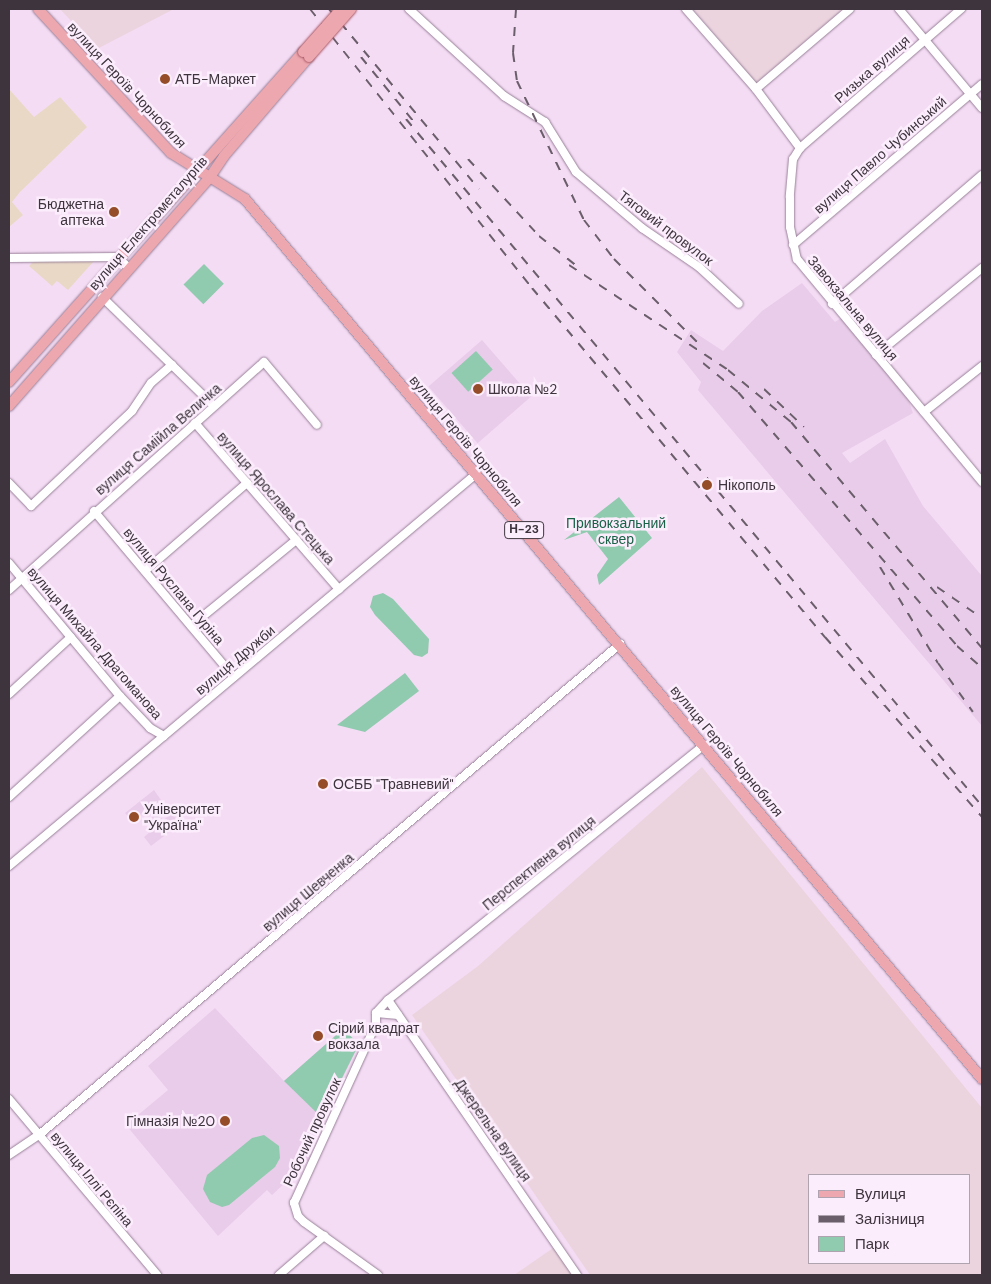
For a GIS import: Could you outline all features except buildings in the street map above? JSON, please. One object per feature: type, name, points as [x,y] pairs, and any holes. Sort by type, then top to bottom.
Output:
[{"type":"main road","name":"вулиця Героїв Чорнобиля","points":[[38,9],[171,153],[195,170],[245,199],[620,644],[982,1079]]},
{"type":"main road","points":[[306,54],[341,9]]},
{"type":"main road","points":[[306,54],[351,9]]},
{"type":"main road","name":"вулиця Електрометалургів","points":[[9,382],[195,170],[218,150],[306,54]]},
{"type":"main road","name":"вулиця Електрометалургів","points":[[9,406],[128,267],[210,177],[224,156],[306,54]]},
{"type":"street","name":"Тяговий провулок","points":[[409,9],[504,96],[546,122],[576,172],[642,228],[699,267],[738,304]]},
{"type":"street","points":[[686,9],[756,90],[800,148]]},
{"type":"street","points":[[756,90],[850,9]]},
{"type":"street","points":[[900,9],[982,108]]},
{"type":"street","name":"Ризька вулиця","points":[[800,148],[961,9]]},
{"type":"street","name":"вулиця Павло Чубинський","points":[[794,245],[982,84]]},
{"type":"street","name":"Завокзальна вулиця","points":[[800,148],[793,159],[790,197],[797,259],[832,304],[982,482]]},
{"type":"street","points":[[832,304],[982,175]]},
{"type":"street","points":[[9,258],[117,257],[128,267]]},
{"type":"street","points":[[876,355],[982,268]]},
{"type":"street","points":[[102,297],[214,406]]},
{"type":"street","name":"вулиця Самійла Величка","points":[[9,590],[94,511],[264,362],[317,425]]},
{"type":"street","points":[[9,483],[31,506],[132,412],[151,383],[172,365]]},
{"type":"street","points":[[924,412],[982,366]]},
{"type":"street","name":"вулиця Ярослава Стецька","points":[[195,423],[338,589]]},
{"type":"street","name":"вулиця Дружби","points":[[9,866],[476,474]]},
{"type":"street","points":[[145,571],[247,483]]},
{"type":"street","name":"вулиця Руслана Гуріна","points":[[94,511],[234,677]]},
{"type":"street","points":[[191,626],[296,540]]},
{"type":"street","name":"вулиця Михайла Драгоманова","points":[[9,563],[120,696],[150,728],[164,736]]},
{"type":"street","points":[[9,694],[71,637]]},
{"type":"street","name":"вулиця Шевченка","points":[[9,1154],[39,1135],[620,644]]},
{"type":"street","points":[[9,796],[120,696]]},
{"type":"street","name":"Перспективна вулиця","points":[[388,1000],[704,745]]},
{"type":"street","name":"Робочий провулок","points":[[378,1275],[298,1216],[295,1198],[376,1024],[376,1013],[388,1000]]},
{"type":"street","name":"Джерельна вулиця","points":[[388,1000],[577,1275]]},
{"type":"street","points":[[376,1013],[398,1015]]},
{"type":"street","name":"вулиця Іллі Рєпіна","points":[[9,1099],[157,1275]]},
{"type":"street","points":[[279,1275],[324,1236]]},
{"type":"shaded area","points":[[60,9],[174,9],[97,49]]},
{"type":"shaded area","points":[[693,9],[843,9],[756,83]]},
{"type":"shaded area","points":[[9,89],[34,117],[60,97],[87,127],[12,202],[23,215],[9,227]]},
{"type":"shaded area","points":[[34,261],[94,261],[68,290],[57,281],[52,286],[29,266]]},
{"type":"shaded area","points":[[802,283],[835,322],[841,318],[907,396],[913,413],[842,453],[850,463],[885,439],[923,506],[982,576],[982,726],[698,390],[701,382],[677,352],[691,330],[723,351],[762,311]]},
{"type":"shaded area","name":"Школа №2","points":[[482,340],[531,397],[478,443],[428,387]]},
{"type":"shaded area","points":[[702,767],[982,1108],[982,1275],[590,1275],[412,1015],[478,966]]},
{"type":"shaded area","name":"Університет \"Україна\"","points":[[154,790],[161,800],[152,807],[163,820],[173,813],[181,823],[151,846],[144,837],[158,825],[147,811],[133,822],[125,813]]},
{"type":"shaded area","name":"Гімназія №20","points":[[215,1008],[284,1081],[343,1029],[359,1044],[307,1151],[313,1157],[272,1195],[267,1190],[218,1236],[126,1125],[168,1090],[148,1066]]},
{"type":"shaded area","points":[[556,1246],[575,1275],[514,1275],[553,1248]]},
{"type":"green space","points":[[204,264],[224,284],[203,304],[183,285]]},
{"type":"green space","points":[[476,351],[493,370],[468,392],[451,373]]},
{"type":"green space","name":"Привокзальний сквер","points":[[619,497],[652,538],[599,585],[597,575],[608,559],[587,532],[564,540]]},
{"type":"green space","points":[[383,593],[393,599],[429,639],[428,653],[422,657],[414,655],[375,615],[370,607],[373,596]]},
{"type":"green space","points":[[405,673],[419,691],[365,732],[337,725]]},
{"type":"green space","points":[[343,1029],[359,1044],[322,1118],[284,1081]]},
{"type":"green space","points":[[264,1135],[279,1146],[280,1158],[275,1167],[229,1205],[222,1207],[210,1202],[203,1189],[207,1175],[252,1138]]},
{"type":"railway","points":[[310,9],[532,288],[825,637],[982,817]]},
{"type":"railway","points":[[329,9],[479,189]]},
{"type":"railway","points":[[516,9],[513,53],[517,81],[584,220],[614,259],[700,345]]},
{"type":"railway","points":[[361,57],[414,122]]},
{"type":"railway","points":[[406,119],[982,806]]},
{"type":"railway","points":[[468,159],[539,236],[578,267]]},
{"type":"railway","points":[[569,265],[728,370],[791,422],[982,648]]},
{"type":"railway","points":[[703,363],[738,392],[957,646],[982,668]]},
{"type":"railway","points":[[764,389],[804,427]]},
{"type":"railway","points":[[880,567],[938,663],[973,712]]},
{"type":"railway","points":[[937,587],[982,618]]},
{"type":"place","name":"АТБ-Маркет","points":[[165,79]]},
{"type":"place","name":"Бюджетна аптека","points":[[114,212]]},
{"type":"place","name":"Школа №2","points":[[478,389]]},
{"type":"place","name":"Нікополь","points":[[707,485]]},
{"type":"place","name":"ОСББ \"Травневий\"","points":[[323,784]]},
{"type":"place","name":"Університет \"Україна\"","points":[[134,817]]},
{"type":"place","name":"Сірий квадрат вокзала","points":[[318,1036]]},
{"type":"place","name":"Гімназія №20","points":[[225,1121]]}]
